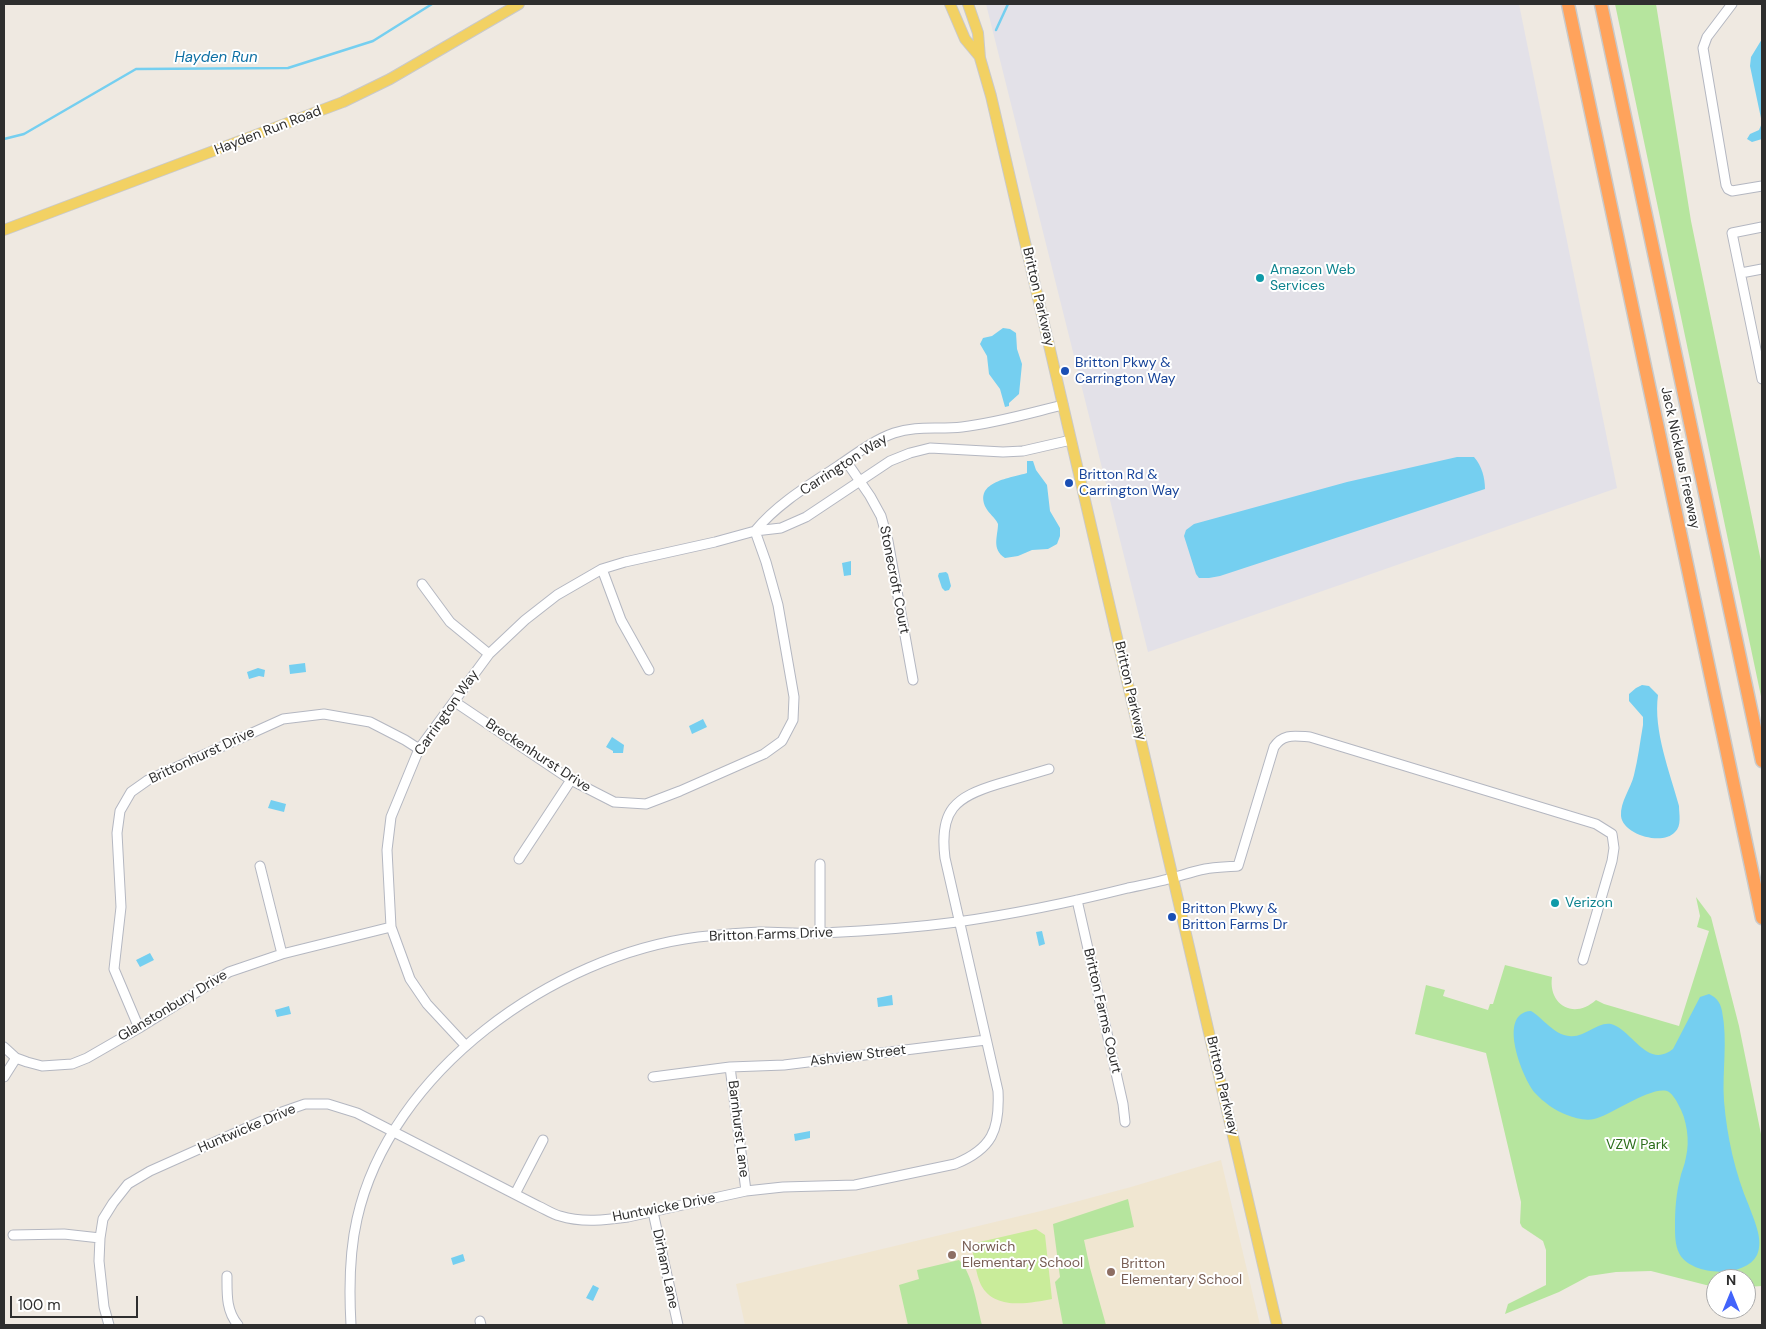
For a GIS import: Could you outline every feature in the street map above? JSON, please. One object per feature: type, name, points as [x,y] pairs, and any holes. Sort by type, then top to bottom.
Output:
[{"type":"highway","name":"Jack Nicklaus Freeway","points":[[1568,4],[1762,918]]},
{"type":"highway","name":"Jack Nicklaus Freeway","points":[[1601,4],[1762,761]]},
{"type":"main road","name":"Hayden Run Road","points":[[4,230],[343,102],[390,79],[519,4]]},
{"type":"main road","name":"Britton Parkway","points":[[950,4],[965,39],[980,58]]},
{"type":"main road","name":"Britton Parkway","points":[[968,4],[978,33],[980,58],[991,96],[1277,1325]]},
{"type":"street","points":[[1732,4],[1707,38],[1703,48],[1728,189],[1732,191],[1762,186]]},
{"type":"street","points":[[1762,227],[1732,233],[1758,336],[1762,377]]},
{"type":"street","points":[[1741,273],[1762,269]]},
{"type":"street","name":"Carrington Way","points":[[754,532],[766,518],[802,490],[877,440],[916,428],[959,428],[1063,405]]},
{"type":"street","name":"Carrington Way","points":[[466,1046],[427,1004],[410,979],[391,927],[387,850],[391,817],[419,749],[489,654],[525,620],[557,595],[602,569],[754,532],[781,528],[806,517],[890,461],[910,453],[930,448],[1003,452],[1023,451],[1071,440]]},
{"type":"street","name":"Stonecroft Court","points":[[846,461],[860,480],[881,516],[888,541],[913,680]]},
{"type":"street","name":"Breckenhurst Drive","points":[[455,702],[571,780],[614,802],[646,804],[764,754],[782,740],[793,720],[794,698],[778,605],[766,562],[754,532]]},
{"type":"street","points":[[602,569],[621,620],[649,670]]},
{"type":"street","points":[[422,584],[450,622],[489,654]]},
{"type":"street","name":"Brittonhurst Drive","points":[[139,1028],[114,969],[121,907],[117,832],[120,811],[131,792],[148,780],[284,719],[324,714],[370,722],[419,749]]},
{"type":"street","name":"Britton Farms Drive","points":[[352,1325],[350,1286],[352,1251],[357,1217],[372,1173],[393,1132],[424,1089],[445,1065],[501,1018],[547,987],[602,961],[641,949],[697,937],[760,932],[820,933],[959,922],[1077,900],[1205,869],[1238,866],[1274,747],[1282,738],[1292,736],[1310,737],[1596,824],[1612,834],[1614,848],[1612,860],[1583,960]]},
{"type":"street","name":"Huntwicke Drive","points":[[109,1325],[104,1306],[99,1260],[100,1238],[103,1220],[128,1184],[150,1172],[286,1110],[305,1104],[328,1104],[357,1114],[560,1216],[585,1220],[610,1220],[746,1191],[783,1187],[855,1185],[955,1164],[970,1158],[982,1149],[991,1137],[998,1122],[998,1091],[945,858],[944,829],[949,814],[957,803],[968,794],[1049,769]]},
{"type":"street","points":[[518,859],[571,780]]},
{"type":"street","points":[[820,864],[820,933]]},
{"type":"street","points":[[260,866],[282,954]]},
{"type":"street","name":"Britton Farms Court","points":[[1077,900],[1123,1104],[1125,1122]]},
{"type":"street","name":"Glanstonbury Drive","points":[[16,1058],[42,1066],[72,1064],[87,1058],[139,1028],[229,972],[282,954],[391,927]]},
{"type":"street","name":"Ashview Street","points":[[653,1077],[730,1067],[784,1065],[986,1040]]},
{"type":"street","points":[[4,1047],[16,1058],[4,1077]]},
{"type":"street","name":"Barnhurst Lane","points":[[730,1067],[746,1191]]},
{"type":"street","points":[[515,1194],[543,1140]]},
{"type":"street","name":"Dirham Lane","points":[[653,1212],[678,1325]]},
{"type":"street","points":[[13,1235],[64,1234],[100,1238]]},
{"type":"street","points":[[228,1276],[226,1297],[232,1318],[238,1325]]},
{"type":"shaded area","points":[[986,4],[1519,4],[1617,488],[1148,652]]},
{"type":"shaded area","name":"Britton Elementary School","points":[[1221,1160],[1260,1325],[745,1325],[736,1284],[1045,1210]]},
{"type":"green space","points":[[1615,4],[1656,4],[1691,221],[1762,566],[1762,701]]},
{"type":"green space","name":"VZW Park","points":[[1696,897],[1711,917],[1739,1026],[1762,1139],[1762,1286],[1756,1286],[1756,1269],[1706,1269],[1706,1285],[1651,1271],[1616,1272],[1589,1276],[1559,1292],[1505,1314],[1508,1304],[1546,1285],[1546,1250],[1543,1241],[1522,1227],[1520,1223],[1521,1202],[1486,1053],[1415,1034],[1426,985],[1445,990],[1443,996],[1488,1010],[1490,1004],[1493,1004],[1505,965],[1552,977],[1552,987],[1558,1002],[1571,1009],[1588,1006],[1596,1000],[1679,1026],[1709,931],[1697,927],[1700,916]]},
{"type":"green space","points":[[1128,1199],[1134,1227],[1084,1240],[1106,1325],[1063,1325],[1055,1282],[1060,1277],[1053,1224]]},
{"type":"green space","points":[[1036,1229],[1045,1235],[1052,1299],[1014,1303],[995,1299],[987,1293],[979,1281],[971,1244]]},
{"type":"green space","points":[[959,1260],[968,1273],[982,1325],[908,1325],[899,1285],[919,1279],[917,1270]]},
{"type":"water","points":[[1762,39],[1762,123],[1750,66],[1751,57]]},
{"type":"water","points":[[1762,123],[1762,139],[1752,142],[1747,139],[1750,134],[1759,130]]},
{"type":"water","points":[[1003,328],[1010,329],[1016,333],[1017,349],[1022,364],[1019,394],[1009,403],[1009,406],[1005,407],[1000,389],[989,374],[987,356],[980,344],[983,338],[992,336]]},
{"type":"water","points":[[1457,457],[1474,457],[1482,472],[1485,489],[1220,576],[1199,578],[1196,574],[1184,536],[1186,530],[1194,524],[1347,482]]},
{"type":"water","points":[[1027,461],[1033,461],[1036,470],[1047,485],[1050,511],[1060,528],[1060,536],[1057,544],[1048,549],[1032,550],[1018,556],[1005,558],[998,551],[996,542],[998,524],[986,508],[983,499],[989,486],[1004,479],[1027,473]]},
{"type":"water","points":[[851,561],[851,575],[844,576],[842,563]]},
{"type":"water","points":[[946,572],[951,586],[949,590],[945,591],[938,576],[939,573]]},
{"type":"water","points":[[305,663],[306,672],[290,674],[289,665]]},
{"type":"water","points":[[258,668],[265,670],[264,677],[259,676],[249,679],[247,672]]},
{"type":"water","points":[[1642,685],[1649,686],[1658,695],[1657,709],[1660,737],[1679,806],[1679,827],[1669,836],[1662,838],[1653,838],[1636,833],[1623,823],[1621,816],[1624,800],[1633,780],[1643,725],[1643,717],[1629,701],[1629,694]]},
{"type":"water","points":[[703,719],[707,727],[692,734],[689,726]]},
{"type":"water","points":[[612,737],[624,745],[623,753],[613,753],[613,751],[606,747]]},
{"type":"water","points":[[271,800],[286,804],[284,812],[268,808]]},
{"type":"water","points":[[1042,931],[1045,944],[1039,946],[1036,932]]},
{"type":"water","points":[[150,953],[154,960],[140,967],[136,960]]},
{"type":"water","points":[[1709,994],[1714,997],[1722,1011],[1725,1034],[1724,1101],[1727,1128],[1732,1155],[1759,1237],[1757,1255],[1751,1263],[1737,1269],[1705,1270],[1685,1261],[1679,1253],[1676,1243],[1675,1214],[1688,1137],[1684,1116],[1669,1092],[1662,1090],[1654,1092],[1591,1120],[1577,1118],[1558,1111],[1535,1093],[1524,1075],[1515,1048],[1515,1023],[1521,1015],[1531,1011],[1563,1035],[1575,1036],[1604,1024],[1610,1024],[1623,1031],[1649,1053],[1664,1054],[1673,1049],[1700,997]]},
{"type":"water","points":[[892,995],[893,1005],[878,1007],[877,998]]},
{"type":"water","points":[[289,1006],[291,1014],[277,1017],[275,1010]]},
{"type":"water","points":[[810,1131],[810,1138],[795,1141],[794,1134]]},
{"type":"water","points":[[463,1254],[465,1261],[453,1265],[451,1258]]},
{"type":"water","points":[[593,1285],[599,1288],[593,1301],[586,1298]]},
{"type":"waterway","name":"Hayden Run","points":[[4,139],[24,134],[136,69],[288,68],[373,41],[432,4]]},
{"type":"waterway","points":[[996,30],[1008,4]]},
{"type":"place","name":"Amazon Web Services","points":[[1260,278]]},
{"type":"place","name":"Britton Pkwy & Carrington Way","points":[[1065,371]]},
{"type":"place","name":"Britton Rd & Carrington Way","points":[[1069,483]]},
{"type":"place","name":"Verizon","points":[[1555,903]]},
{"type":"place","name":"Britton Pkwy & Britton Farms Dr","points":[[1172,917]]},
{"type":"place","name":"Norwich Elementary School","points":[[952,1255]]},
{"type":"place","name":"Britton Elementary School","points":[[1111,1272]]}]
